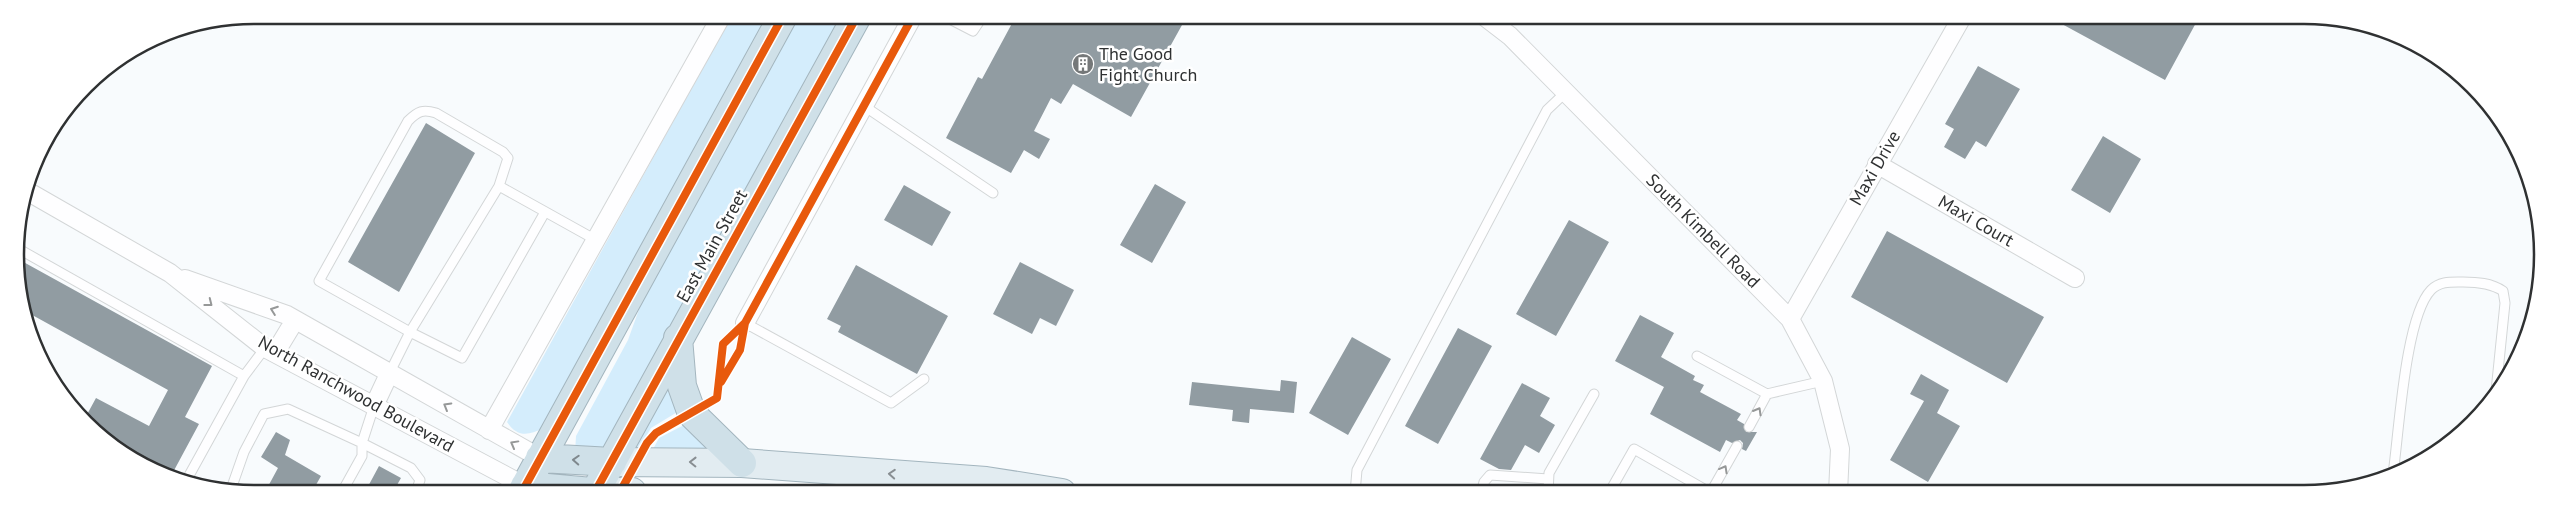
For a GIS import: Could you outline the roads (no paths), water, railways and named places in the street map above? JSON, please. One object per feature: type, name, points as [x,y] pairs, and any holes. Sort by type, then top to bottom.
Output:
[{"type":"highway","points":[[525,485],[779,24]]},
{"type":"highway","name":"East Main Street","points":[[598,485],[853,24]]},
{"type":"highway","points":[[678,338],[682,386],[692,414],[742,463]]},
{"type":"highway","points":[[540,458],[612,462]]},
{"type":"main road","points":[[612,462],[742,463],[986,480],[1015,485]]},
{"type":"street","points":[[489,430],[718,24]]},
{"type":"street","points":[[745,323],[909,24]]},
{"type":"street","name":"South Kimbell Road","points":[[1494,24],[1510,36],[1790,319],[1823,381],[1840,449],[1838,485]]},
{"type":"street","name":"Maxi Drive","points":[[1790,319],[1958,24]]},
{"type":"street","name":"Maxi Court","points":[[1877,164],[2075,278]]},
{"type":"street","name":"North Ranchwood Boulevard","points":[[32,194],[170,273],[270,351],[516,485]]},
{"type":"street","name":"North Ranchwood Boulevard","points":[[170,273],[295,320],[540,458]]},
{"type":"street","points":[[270,351],[295,320]]},
{"type":"street","points":[[374,406],[389,374]]},
{"type":"lane","points":[[959,24],[973,31],[977,24]]},
{"type":"lane","points":[[1356,485],[1357,470],[1361,461],[1547,110],[1566,92]]},
{"type":"lane","points":[[864,106],[993,193]]},
{"type":"lane","points":[[389,374],[410,332],[498,186],[508,158],[503,152],[436,113],[424,109],[417,112],[408,121],[319,281],[410,332],[462,358],[545,212]]},
{"type":"lane","points":[[498,186],[596,240]]},
{"type":"lane","points":[[24,252],[244,376]]},
{"type":"lane","points":[[2394,467],[2405,376],[2418,313],[2422,302],[2432,289],[2441,282],[2477,282],[2496,286],[2503,291],[2505,304],[2497,379]]},
{"type":"lane","points":[[745,323],[891,403],[924,379]]},
{"type":"lane","points":[[189,475],[244,376],[270,351]]},
{"type":"lane","points":[[1697,356],[1767,394],[1823,381]]},
{"type":"lane","points":[[1548,485],[1549,473],[1594,394]]},
{"type":"lane","points":[[1749,427],[1767,394]]},
{"type":"lane","points":[[346,485],[362,456],[362,443],[374,406]]},
{"type":"lane","points":[[233,484],[244,452],[264,414],[288,409],[362,443],[416,472],[420,480],[418,485]]},
{"type":"lane","points":[[1715,485],[1737,446]]},
{"type":"lane","points":[[1614,485],[1634,449],[1697,485]]},
{"type":"lane","points":[[1483,485],[1490,475],[1548,479]]},
{"type":"place","name":"The Good Fight Church","points":[[1083,64]]}]
